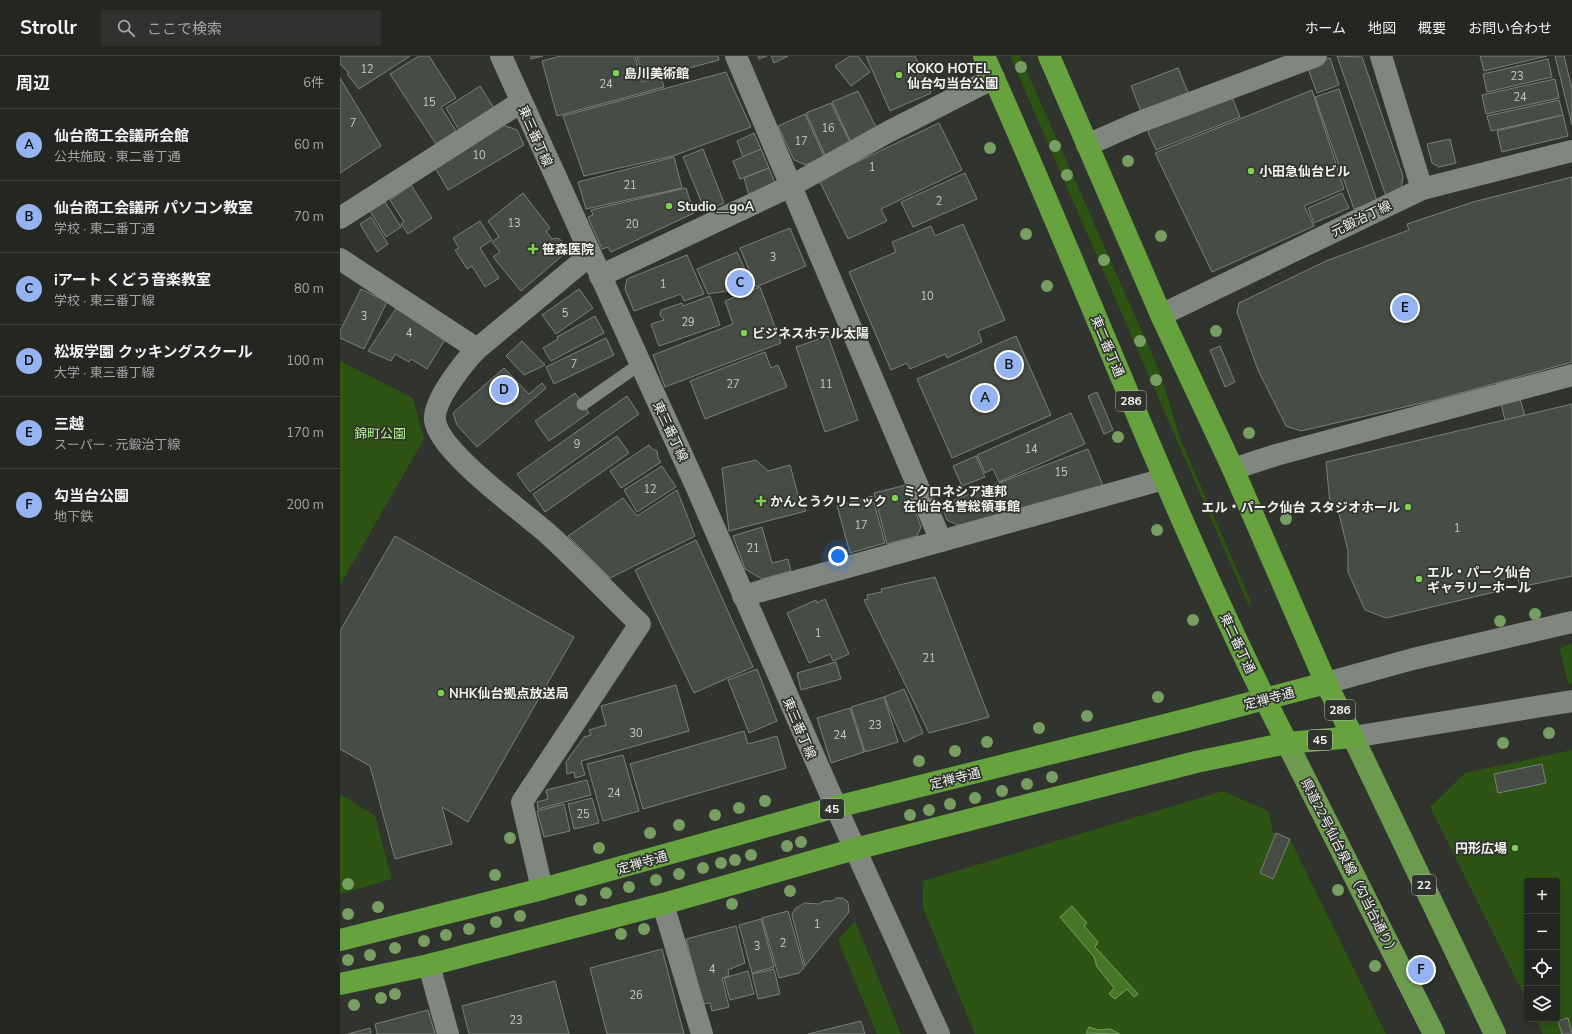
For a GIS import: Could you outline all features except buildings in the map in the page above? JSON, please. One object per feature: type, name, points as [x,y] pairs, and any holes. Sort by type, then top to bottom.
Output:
[{"type":"highway","name":"東二番丁通","points":[[984,56],[1164,479],[1264,699],[1287,743]]},
{"type":"highway","name":"286","points":[[1049,56],[1161,315],[1233,469],[1326,683],[1353,737]]},
{"type":"highway","name":"定禅寺通","points":[[340,940],[542,889],[836,808],[1326,683]]},
{"type":"highway","name":"45","points":[[340,984],[429,966],[663,904],[855,849],[1196,762],[1287,743],[1353,737]]},
{"type":"main road","name":"22","points":[[1353,737],[1495,1034]]},
{"type":"main road","name":"県道22号仙台泉線（勾当台通り）","points":[[1287,743],[1434,1034]]},
{"type":"street","name":"東三番丁線","points":[[501,56],[696,486],[836,808],[939,1034]]},
{"type":"street","points":[[736,56],[941,541]]},
{"type":"street","points":[[1087,145],[1137,123],[1316,56]]},
{"type":"street","points":[[1381,56],[1422,189]]},
{"type":"street","points":[[600,276],[791,186],[888,132],[994,78]]},
{"type":"street","points":[[340,218],[521,102]]},
{"type":"street","name":"元鍛治丁線","points":[[1161,315],[1422,189],[1572,150]]},
{"type":"street","points":[[542,889],[522,802],[640,624],[547,533],[471,470],[439,434],[435,422],[435,411],[462,365],[477,349],[590,255]]},
{"type":"street","points":[[340,259],[477,349]]},
{"type":"street","points":[[1233,469],[1276,455],[1572,375]]},
{"type":"street","points":[[743,596],[1164,479]]},
{"type":"street","name":"定禅寺通","points":[[1326,683],[1413,659],[1572,622]]},
{"type":"street","points":[[1353,737],[1572,701]]},
{"type":"street","points":[[663,904],[702,1034]]},
{"type":"street","points":[[429,966],[448,1034]]},
{"type":"lane","points":[[583,404],[640,364]]},
{"type":"green space","points":[[1010,56],[1020,56],[1159,370],[1180,438],[1251,602],[1250,604],[1248,604]]},
{"type":"green space","name":"錦町公園","points":[[340,361],[413,398],[424,439],[340,585]]},
{"type":"green space","points":[[1572,644],[1572,685],[1568,683],[1560,649],[1564,646]]},
{"type":"green space","name":"円形広場","points":[[1572,750],[1572,1034],[1543,1034],[1537,1022],[1560,1022],[1560,878],[1524,878],[1524,995],[1430,807],[1465,773]]},
{"type":"green space","points":[[1223,791],[1268,811],[1273,832],[1290,839],[1386,1034],[975,1034],[923,908],[923,881]]},
{"type":"green space","points":[[340,794],[375,816],[392,879],[340,894]]},
{"type":"green space","points":[[855,921],[901,1034],[877,1034],[838,940]]},
{"type":"shaded area","points":[[1072,906],[1087,923],[1084,926],[1098,942],[1095,947],[1138,994],[1134,997],[1127,989],[1115,999],[1109,994],[1114,988],[1097,967],[1094,957],[1060,917]]},
{"type":"shaded area","points":[[1089,1027],[1098,1030],[1110,1029],[1120,1034],[1086,1033]]},
{"type":"place","name":"島川美術館","points":[[616,73]]},
{"type":"place","name":"KOKO HOTEL 仙台勾当台公園","points":[[899,75]]},
{"type":"place","name":"小田急仙台ビル","points":[[1251,171]]},
{"type":"place","name":"Studio＿goA","points":[[669,206]]},
{"type":"place","name":"笹森医院","points":[[533,249]]},
{"type":"place","name":"iアート くどう音楽教室","points":[[740,283]]},
{"type":"place","name":"三越","points":[[1405,308]]},
{"type":"place","name":"ビジネスホテル太陽","points":[[744,333]]},
{"type":"place","name":"仙台商工会議所 パソコン教室","points":[[1009,365]]},
{"type":"place","name":"松坂学園 クッキングスクール","points":[[504,390]]},
{"type":"place","name":"仙台商工会議所会館","points":[[985,398]]},
{"type":"place","name":"ミクロネシア連邦 在仙台名誉総領事館","points":[[895,498]]},
{"type":"place","name":"かんとうクリニック","points":[[761,501]]},
{"type":"place","name":"エル・パーク仙台 スタジオホール","points":[[1408,507]]},
{"type":"place","name":"エル・パーク仙台 ギャラリーホール","points":[[1419,579]]},
{"type":"place","name":"NHK仙台拠点放送局","points":[[441,693]]},
{"type":"place","name":"円形広場","points":[[1515,848]]},
{"type":"place","name":"勾当台公園","points":[[1421,970]]}]
